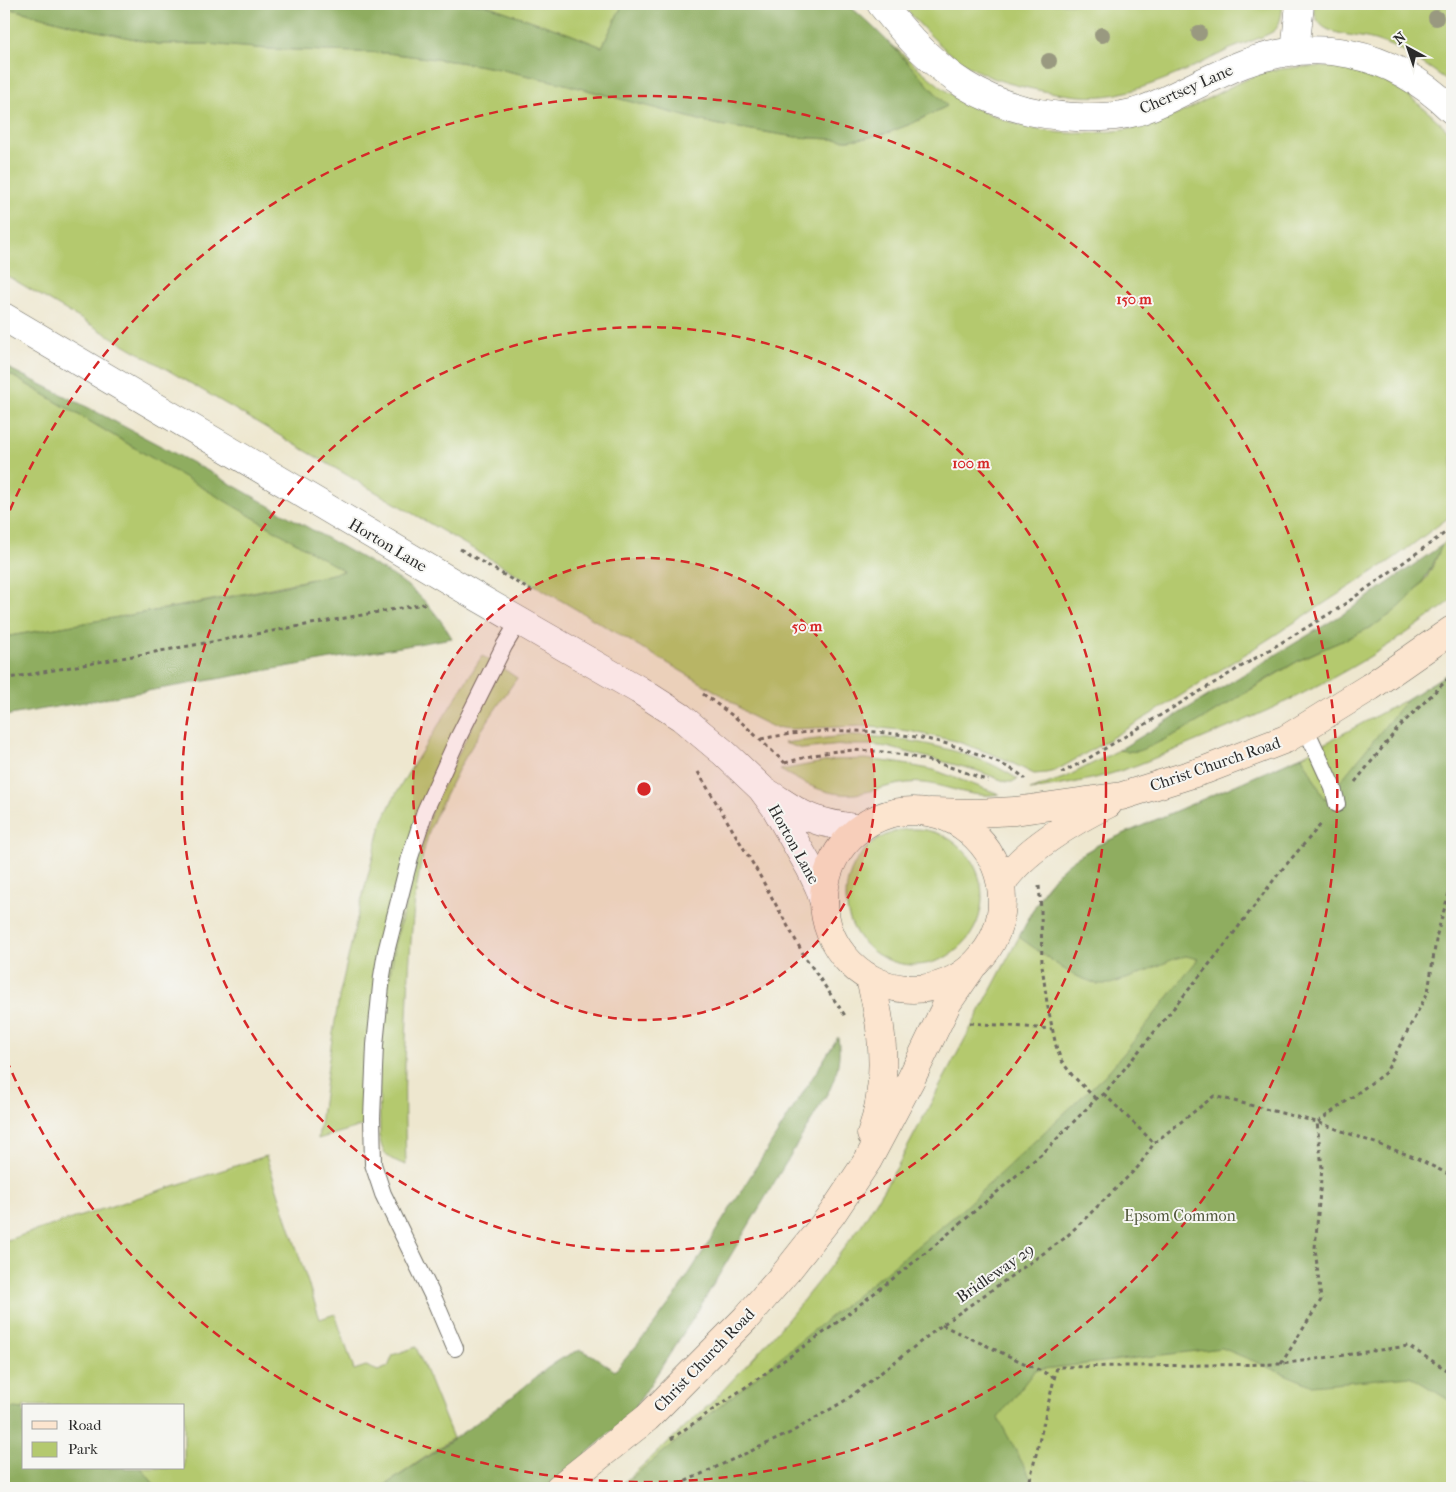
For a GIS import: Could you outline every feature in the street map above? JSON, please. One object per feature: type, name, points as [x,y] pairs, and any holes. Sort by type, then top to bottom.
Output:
[{"type":"main road","name":"Christ Church Road","points":[[930,812],[978,813],[1015,811],[1122,796],[1205,770],[1286,739],[1370,687],[1452,630]]},
{"type":"main road","name":"Christ Church Road","points":[[1001,885],[1011,870],[1032,851],[1122,796]]},
{"type":"main road","points":[[912,811],[930,812],[956,822],[978,839],[992,858],[998,873],[1003,906],[1000,924],[989,947],[982,958],[972,967],[951,981],[935,987],[900,989],[870,979],[847,961],[837,948],[827,924],[824,902],[826,881],[832,863],[844,844],[860,829],[875,820],[893,814],[912,811]]},
{"type":"main road","name":"Christ Church Road","points":[[559,1488],[647,1418],[746,1318],[787,1271],[832,1214],[877,1144],[948,1002],[972,967]]},
{"type":"main road","name":"Christ Church Road","points":[[832,1214],[866,1149],[881,1094],[883,1062],[881,1035],[879,1015],[870,979]]},
{"type":"street","name":"Chertsey Lane","points":[[881,4],[924,53],[968,88],[1002,104],[1025,111],[1086,118],[1136,112],[1243,64],[1295,52],[1328,51],[1374,59],[1393,67],[1416,80],[1452,110]]},
{"type":"street","points":[[1295,52],[1300,4]]},
{"type":"street","name":"Horton Lane","points":[[4,317],[474,595],[660,702],[699,731],[755,782],[794,810],[832,824],[860,829]]},
{"type":"street","name":"Horton Lane","points":[[755,782],[775,807],[810,868],[824,902]]},
{"type":"lane","points":[[455,1348],[435,1301],[383,1194],[373,1164],[372,1118],[375,1045],[386,952],[405,875],[425,811],[458,738],[519,621]]},
{"type":"lane","points":[[1305,728],[1333,788],[1337,804]]},
{"type":"path","points":[[1058,775],[1339,608],[1452,528]]},
{"type":"path","points":[[4,679],[474,595]]},
{"type":"path","points":[[668,1441],[826,1331],[928,1251],[1045,1151],[1104,1094],[1224,946],[1279,873],[1374,760],[1399,727],[1452,675]]},
{"type":"path","points":[[699,731],[691,753],[696,768],[756,869],[805,958],[847,1018]]},
{"type":"path","points":[[760,740],[780,735],[837,731],[878,731],[898,734],[938,742],[982,755],[1022,775],[1026,785]]},
{"type":"path","points":[[755,782],[803,758],[825,753],[862,751],[898,754],[950,767],[1005,787],[1015,811]]},
{"type":"path","points":[[1032,851],[1039,881],[1042,965],[1047,1003],[1056,1046],[1061,1060],[1096,1100]]},
{"type":"path","points":[[1317,1122],[1386,1072],[1428,992],[1437,934],[1452,884]]},
{"type":"path","points":[[1104,1094],[1154,1143]]},
{"type":"path","name":"Bridleway 29","points":[[671,1488],[790,1433],[846,1400],[942,1325],[1065,1238],[1138,1167],[1154,1143],[1214,1096],[1317,1122]]},
{"type":"path","points":[[1317,1122],[1414,1157],[1452,1176]]},
{"type":"path","points":[[1281,1364],[1321,1300],[1315,1248],[1322,1168],[1317,1122]]},
{"type":"path","points":[[942,1325],[1054,1377]]},
{"type":"path","points":[[1028,1488],[1057,1367],[1281,1364],[1408,1346],[1452,1373]]},
{"type":"green space","points":[[4,4],[483,4],[602,47],[623,4],[847,4],[886,40],[947,106],[913,123],[890,132],[866,138],[848,140],[796,137],[714,124],[561,83],[459,62],[387,53],[268,49],[206,44],[158,44],[93,30],[4,7]]},
{"type":"green space","points":[[483,4],[623,4],[602,47]]},
{"type":"green space","points":[[902,4],[1283,4],[1278,26],[1267,35],[1150,85],[1119,94],[1088,96],[1024,87],[980,73],[952,55],[925,30]]},
{"type":"green space","points":[[1313,4],[1452,4],[1452,84],[1396,48],[1375,40],[1337,33],[1327,29],[1317,18]]},
{"type":"green space","points":[[4,7],[93,30],[158,44],[206,44],[268,49],[387,53],[459,62],[561,83],[714,124],[796,137],[848,140],[890,132],[947,106],[891,44],[924,73],[966,104],[1019,125],[1063,133],[1109,132],[1152,124],[1186,110],[1258,74],[1269,71],[1323,67],[1351,70],[1377,77],[1407,95],[1452,134],[1452,515],[1393,559],[1163,707],[1055,771],[1034,774],[1002,758],[956,741],[909,731],[863,726],[791,729],[773,727],[751,716],[725,697],[4,274]]},
{"type":"green space","points":[[4,366],[89,408],[208,471],[392,575],[411,588],[426,603],[440,619],[452,638],[4,716],[4,637],[205,602],[281,587],[344,571],[4,371]]},
{"type":"green space","points":[[4,371],[345,571],[218,599],[4,637]]},
{"type":"green space","points":[[1452,536],[1452,600],[1423,622],[1365,660],[1273,708],[1146,762],[1098,777],[1030,790],[1066,777],[1119,750],[1135,751],[1181,731],[1298,661],[1349,638],[1390,615],[1427,577],[1442,545]]},
{"type":"green space","points":[[1442,545],[1433,565],[1415,591],[1400,607],[1370,628],[1300,660],[1176,734],[1138,751],[1119,750],[1348,611]]},
{"type":"green space","points":[[482,656],[490,660],[416,822],[365,1125],[318,1139],[339,997],[382,822],[407,775]]},
{"type":"green space","points":[[501,667],[517,678],[466,756],[437,811],[421,864],[413,918],[409,971],[405,1076],[406,1165],[385,1154],[380,1139],[379,1071],[390,961],[432,808]]},
{"type":"green space","name":"Epsom Common","points":[[1452,671],[1452,1488],[618,1488],[711,1403],[755,1356],[788,1319],[862,1224],[897,1167],[1045,888],[1063,869],[1098,845],[1302,756],[1407,699]]},
{"type":"green space","name":"Epsom Common","points":[[1452,671],[1452,1402],[1410,1376],[1311,1385],[1222,1348],[1035,1370],[998,1418],[1036,1488],[619,1488],[957,1214],[1105,1075],[1198,959],[1186,956],[1174,959],[1110,984],[1097,984],[1062,968],[1019,937],[1046,887],[1061,870],[1076,858],[1098,845],[1302,756],[1325,800],[1407,699]]},
{"type":"green space","points":[[843,736],[899,739],[956,751],[991,764],[1018,779],[1007,782],[975,770],[887,747],[841,745],[803,749],[784,743]]},
{"type":"green space","points":[[866,759],[934,770],[999,794],[980,795],[915,782],[898,784],[864,793],[835,793],[816,788],[780,770],[835,760]]},
{"type":"green space","points":[[914,829],[940,834],[952,840],[962,849],[971,859],[977,871],[982,897],[977,923],[971,935],[962,945],[952,954],[940,960],[914,965],[888,960],[876,954],[866,945],[857,935],[851,923],[846,897],[851,871],[857,859],[866,849],[876,840],[888,834]]},
{"type":"green space","points":[[838,1037],[838,1063],[830,1089],[694,1317],[626,1419],[547,1488],[381,1488],[478,1422],[552,1365],[571,1354],[581,1350],[592,1355],[615,1371],[653,1326],[675,1296]]},
{"type":"green space","points":[[266,1156],[320,1319],[335,1314],[354,1370],[366,1366],[378,1371],[388,1367],[393,1355],[416,1347],[453,1438],[381,1488],[157,1488],[143,1470],[185,1470],[185,1404],[22,1404],[22,1409],[4,1410],[4,1241]]},
{"type":"green space","points":[[22,1409],[22,1470],[143,1470],[157,1488],[4,1488],[4,1410]]}]
